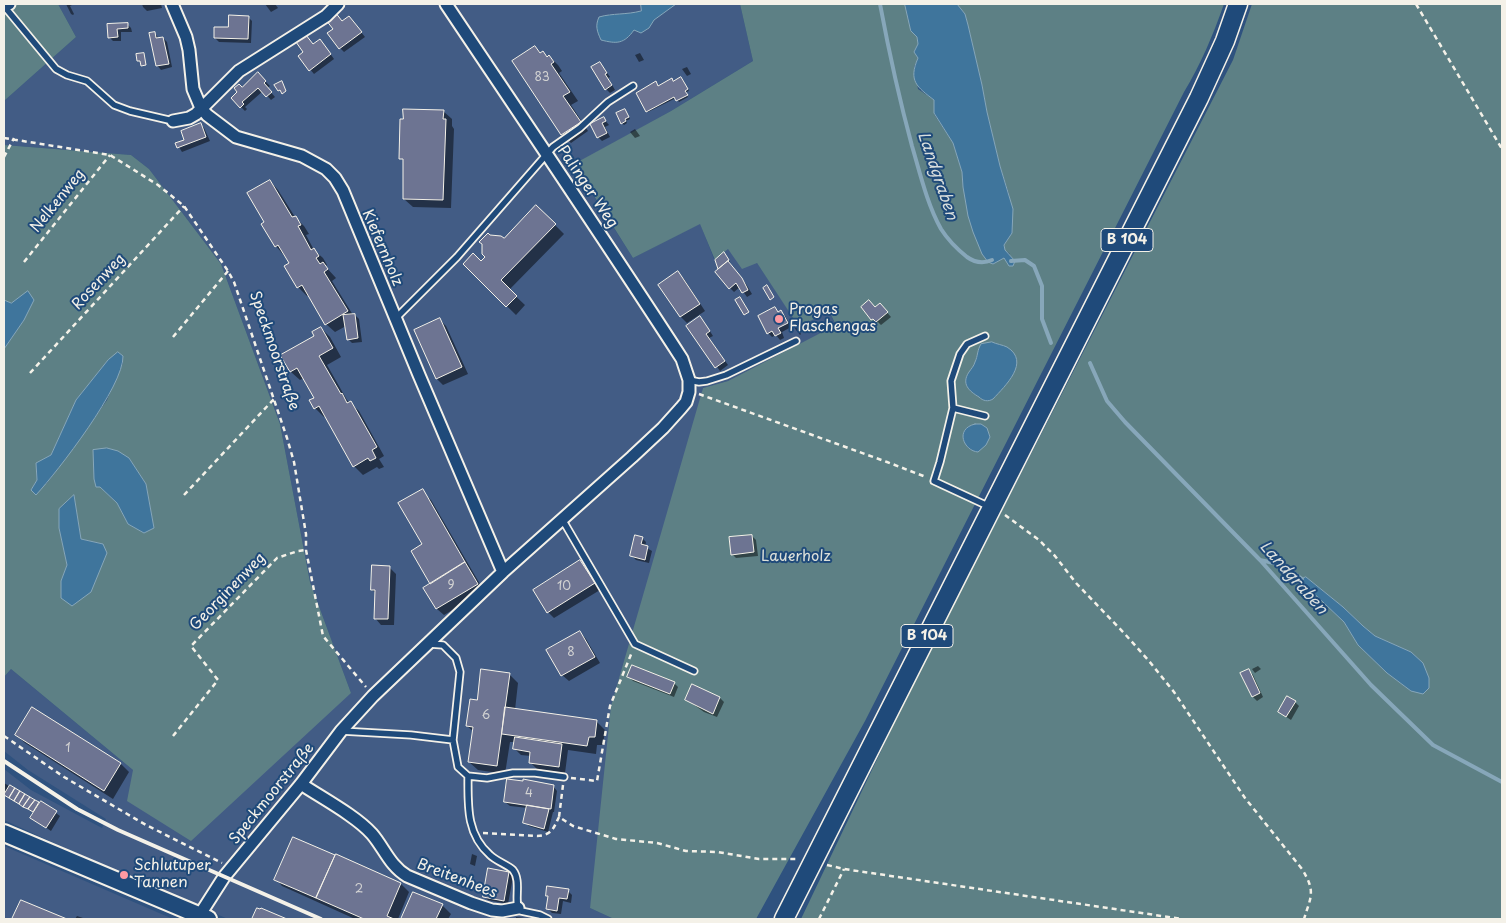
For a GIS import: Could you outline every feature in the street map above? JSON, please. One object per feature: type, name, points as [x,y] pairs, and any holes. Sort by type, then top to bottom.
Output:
[{"type":"main road","name":"B 104","points":[[784,919],[1199,98],[1225,41],[1238,4]]},
{"type":"street","points":[[4,6],[9,4]]},
{"type":"street","name":"Kiefernholz","points":[[172,4],[186,37],[193,88],[201,108],[207,115],[236,137],[302,156],[326,169],[335,178],[343,191],[503,572]]},
{"type":"street","points":[[173,121],[189,118],[196,114],[240,71],[326,16],[338,4]]},
{"type":"street","name":"Palinger Weg","points":[[446,4],[682,359],[689,386]]},
{"type":"street","name":"Speckmoorstraße","points":[[201,918],[232,868],[342,731],[373,696],[503,572],[663,428],[686,402],[689,386]]},
{"type":"street","name":"Breitenhees","points":[[301,784],[359,822],[372,834],[398,870],[406,876],[492,910],[502,911],[518,908]]},
{"type":"street","points":[[4,833],[201,918]]},
{"type":"lane","points":[[4,6],[56,69],[67,75],[87,81],[114,105],[145,115],[173,121]]},
{"type":"lane","points":[[395,318],[457,257],[553,147],[580,128],[608,102],[633,86]]},
{"type":"lane","points":[[984,336],[967,344],[960,354],[951,381],[953,408],[934,481],[992,508]]},
{"type":"lane","points":[[689,386],[726,374],[796,340]]},
{"type":"lane","points":[[953,408],[985,416]]},
{"type":"lane","points":[[562,519],[635,644],[694,672]]},
{"type":"lane","points":[[427,644],[443,645],[456,658],[460,672],[453,740],[458,767],[468,776],[487,778],[513,773],[564,777]]},
{"type":"lane","points":[[342,731],[411,735],[453,740]]},
{"type":"lane","points":[[468,776],[468,816],[473,832],[490,856],[513,870],[516,878],[518,908],[521,911],[540,915],[548,919]]},
{"type":"path","points":[[1416,4],[1502,149]]},
{"type":"path","name":"Speckmoorstraße","points":[[4,138],[14,138],[110,155],[158,185],[184,206],[228,271],[234,282],[288,438],[306,534],[306,550],[323,636],[373,696]]},
{"type":"path","points":[[4,157],[14,138]]},
{"type":"path","name":"Nelkenweg","points":[[24,262],[110,155]]},
{"type":"path","name":"Rosenweg","points":[[30,373],[184,206]]},
{"type":"path","points":[[173,337],[228,271]]},
{"type":"path","points":[[689,386],[934,481]]},
{"type":"path","points":[[184,495],[274,399]]},
{"type":"path","points":[[1009,518],[1039,540],[1055,556],[1076,583],[1124,632],[1174,692],[1245,798],[1302,869],[1310,882],[1312,893],[1304,919]]},
{"type":"path","name":"Georginenweg","points":[[173,736],[218,680],[191,646],[278,558],[306,550]]},
{"type":"path","points":[[473,832],[546,836],[552,831],[559,817],[564,777],[597,781],[610,706],[635,644]]},
{"type":"path","points":[[4,736],[64,777],[146,825],[232,868]]},
{"type":"path","points":[[559,817],[573,826],[616,839],[657,843],[686,851],[718,852],[758,859],[793,859],[1182,919]]},
{"type":"path","points":[[818,919],[844,868]]},
{"type":"shaded area","points":[[58,4],[641,4],[641,11],[622,15],[609,14],[601,40],[621,42],[628,38],[634,30],[641,33],[649,28],[654,20],[676,4],[740,4],[753,61],[671,111],[574,165],[633,258],[700,223],[714,259],[728,249],[757,263],[799,326],[829,311],[836,326],[728,381],[703,388],[590,908],[614,919],[228,919],[4,820],[4,769],[31,790],[102,828],[106,819],[28,770],[4,751],[4,677],[11,669],[133,770],[351,693],[310,582],[280,424],[221,264],[149,169],[131,155],[4,145],[4,101],[76,37]]},
{"type":"shaded area","points":[[641,4],[676,4],[654,20],[649,28],[641,33],[634,30],[627,38],[620,42],[601,40],[597,28],[599,17],[641,11]]},
{"type":"shaded area","points":[[905,4],[957,4],[965,14],[1000,166],[1013,209],[1012,233],[1004,245],[1005,250],[1015,261],[1013,266],[1009,266],[1004,258],[993,264],[988,262],[982,254],[968,216],[962,172],[953,143],[934,113],[934,100],[919,87],[914,78],[918,58],[914,52],[918,44],[917,37],[911,31]]},
{"type":"shaded area","points":[[28,291],[34,300],[24,320],[4,349],[4,300],[11,303]]},
{"type":"shaded area","points":[[992,342],[1007,347],[1014,353],[1017,360],[1014,374],[1004,388],[993,399],[986,401],[969,390],[966,380],[975,363],[981,344]]},
{"type":"shaded area","points":[[118,352],[123,356],[120,370],[102,407],[59,467],[36,495],[31,490],[37,480],[36,463],[51,455],[76,400],[108,360]]},
{"type":"shaded area","points":[[975,424],[981,424],[987,428],[990,437],[986,445],[978,452],[969,448],[963,439],[965,430]]},
{"type":"shaded area","points":[[107,448],[118,451],[129,458],[146,484],[154,528],[144,533],[128,524],[117,503],[100,487],[96,487],[93,450]]},
{"type":"shaded area","points":[[74,495],[81,539],[103,544],[107,553],[91,592],[72,606],[61,598],[61,581],[67,565],[59,528],[59,509]]},
{"type":"shaded area","points":[[1306,577],[1375,636],[1411,652],[1423,663],[1429,678],[1429,688],[1423,694],[1411,691],[1387,673],[1358,645],[1344,622],[1304,584],[1302,579]]},
{"type":"shaded area","points":[[4,846],[173,919],[4,919]]},
{"type":"green space","points":[[4,4],[58,4],[76,37],[4,101]]},
{"type":"green space","name":"Lauerholz","points":[[740,4],[905,4],[911,31],[917,37],[918,44],[914,52],[918,58],[914,67],[918,89],[934,100],[934,114],[953,143],[962,172],[966,199],[993,264],[1010,254],[1005,250],[1004,245],[1012,233],[1009,194],[1000,166],[965,14],[957,4],[1224,4],[1196,71],[865,721],[756,919],[614,919],[590,908],[611,706],[703,388],[728,381],[836,325],[829,311],[799,327],[757,263],[742,269],[728,249],[715,260],[700,224],[633,258],[574,164],[671,111],[753,61]]},
{"type":"green space","points":[[1252,4],[1502,4],[1502,919],[801,919],[910,690],[1233,60]],"holes":[[[1306,577],[1375,636],[1411,652],[1423,663],[1411,691],[1387,673],[1358,645],[1344,622],[1304,584]]]},
{"type":"green space","points":[[4,145],[131,155],[149,169],[221,264],[280,424],[310,582],[351,693],[191,841],[127,801],[133,770],[11,669],[4,677],[4,349],[24,320],[11,303],[4,300]],"holes":[[[108,360],[123,363],[107,400],[47,483],[31,490],[37,480],[36,464],[51,455],[76,400]],[[129,458],[146,484],[154,528],[144,533],[128,524],[117,503],[100,487]],[[74,495],[81,539],[103,544],[61,581],[67,565],[59,528],[59,509]]]},
{"type":"building","points":[[335,12],[342,21],[349,16],[362,32],[339,49],[327,33],[333,29],[326,20]]},
{"type":"building","points":[[229,15],[249,16],[248,39],[214,38],[214,27],[228,27]]},
{"type":"building","points":[[128,23],[128,28],[117,29],[118,37],[108,38],[107,24]]},
{"type":"building","points":[[155,32],[156,38],[163,37],[169,64],[156,66],[149,33]]},
{"type":"building","points":[[306,35],[313,44],[320,39],[331,54],[309,71],[298,56],[303,52],[296,42]]},
{"type":"building","points":[[535,46],[540,53],[543,51],[547,57],[549,55],[554,62],[551,64],[570,92],[563,96],[581,122],[561,135],[512,61]]},
{"type":"building","points":[[144,53],[146,65],[141,66],[140,61],[137,61],[136,54]]},
{"type":"building","points":[[600,62],[612,85],[605,90],[591,67]]},
{"type":"building","points":[[258,72],[272,92],[266,97],[258,88],[242,102],[244,104],[240,108],[231,98],[237,92],[234,88],[239,84],[242,87]]},
{"type":"building","points":[[681,77],[688,89],[685,91],[688,95],[676,101],[674,97],[646,112],[636,93],[656,81],[658,86],[672,78],[673,81]]},
{"type":"building","points":[[282,81],[286,91],[282,94],[274,85]]},
{"type":"building","points":[[403,109],[444,110],[443,119],[446,119],[443,200],[403,199],[403,159],[399,159],[400,119],[403,119]]},
{"type":"building","points":[[625,109],[629,117],[621,124],[616,113]]},
{"type":"building","points":[[604,117],[606,121],[602,123],[607,133],[597,138],[590,124]]},
{"type":"building","points":[[201,123],[206,137],[177,148],[175,143],[184,140],[181,131]]},
{"type":"building","points":[[270,180],[292,217],[296,216],[301,225],[298,226],[311,250],[314,248],[319,256],[316,258],[320,264],[323,262],[328,269],[324,272],[348,311],[325,325],[302,285],[297,288],[284,266],[289,263],[278,245],[275,247],[261,224],[264,222],[247,193]]},
{"type":"building","points":[[536,205],[556,224],[501,280],[517,296],[506,307],[463,264],[473,253],[481,261],[485,257],[482,254],[482,244],[479,242],[488,233],[504,238]]},
{"type":"building","points":[[724,252],[729,260],[718,269],[715,260]]},
{"type":"building","points":[[728,261],[742,278],[748,290],[742,293],[736,283],[729,289],[715,272]]},
{"type":"building","points":[[678,271],[700,304],[680,317],[658,285]]},
{"type":"building","points":[[767,285],[774,297],[770,300],[763,288]]},
{"type":"building","points":[[740,297],[749,312],[744,315],[735,300]]},
{"type":"building","points":[[869,300],[875,307],[880,303],[888,312],[876,322],[873,319],[871,320],[861,307]]},
{"type":"building","points":[[775,307],[778,312],[781,310],[788,323],[778,328],[781,333],[775,336],[772,331],[767,334],[758,316]]},
{"type":"building","points":[[355,314],[358,338],[347,340],[343,315]]},
{"type":"building","points":[[700,316],[710,331],[706,334],[725,361],[715,368],[686,326]]},
{"type":"building","points":[[440,318],[462,367],[436,379],[414,330]]},
{"type":"building","points":[[321,327],[333,348],[319,356],[347,403],[351,401],[377,447],[372,450],[376,458],[370,461],[368,458],[353,467],[319,406],[314,409],[309,400],[314,398],[297,368],[290,372],[280,355],[314,336],[312,332]]},
{"type":"building","points":[[423,489],[465,562],[430,584],[411,551],[422,544],[398,503]]},
{"type":"building","points":[[635,535],[643,537],[641,544],[648,546],[645,560],[630,556]]},
{"type":"building","points":[[752,535],[754,552],[731,555],[729,537]]},
{"type":"building","points":[[580,560],[595,583],[547,613],[533,590]]},
{"type":"building","points":[[465,562],[478,584],[436,609],[423,588]]},
{"type":"building","points":[[372,565],[390,566],[388,619],[374,619],[375,590],[371,590]]},
{"type":"building","points":[[580,631],[595,657],[561,676],[546,650]]},
{"type":"building","points":[[632,665],[675,682],[670,694],[627,677]]},
{"type":"building","points":[[481,669],[510,673],[497,766],[468,762],[473,727],[466,726],[470,699],[477,700]]},
{"type":"building","points":[[1249,669],[1260,693],[1252,697],[1240,673]]},
{"type":"building","points":[[692,684],[720,697],[713,714],[685,700]]},
{"type":"building","points":[[1287,696],[1296,701],[1286,717],[1278,712]]},
{"type":"building","points":[[32,707],[121,763],[104,791],[15,735]]},
{"type":"building","points":[[505,707],[597,720],[595,737],[589,737],[587,746],[502,734]]},
{"type":"building","points":[[515,737],[562,744],[559,767],[529,763],[530,752],[513,749]]},
{"type":"building","points":[[507,779],[523,781],[523,779],[554,785],[551,809],[504,802]]},
{"type":"building","points":[[10,785],[15,788],[9,798],[4,795]]},
{"type":"building","points":[[15,788],[20,791],[14,801],[9,798]]},
{"type":"building","points":[[20,791],[25,794],[19,804],[14,801]]},
{"type":"building","points":[[25,794],[30,797],[23,807],[19,804]]},
{"type":"building","points":[[30,797],[35,800],[28,809],[23,807]]},
{"type":"building","points":[[35,800],[39,802],[33,812],[28,809]]},
{"type":"building","points":[[41,801],[57,811],[46,828],[30,818]]},
{"type":"building","points":[[527,805],[549,809],[544,829],[523,823]]},
{"type":"building","points":[[293,837],[335,855],[316,898],[274,880]]},
{"type":"building","points":[[336,854],[401,883],[387,916],[394,919],[364,919],[316,898]]},
{"type":"building","points":[[488,868],[509,872],[504,901],[483,897]]},
{"type":"building","points":[[547,886],[569,889],[567,899],[559,898],[557,911],[546,909]]},
{"type":"building","points":[[413,892],[443,904],[436,919],[401,919]]},
{"type":"building","points":[[21,900],[67,919],[12,919]]},
{"type":"building","points":[[257,908],[261,908],[287,919],[252,919]]},
{"type":"waterway","name":"Landgraben","points":[[880,4],[907,128],[924,188],[936,219],[947,237],[967,257],[979,262],[992,260]]},
{"type":"waterway","name":"Landgraben","points":[[1011,261],[1025,260],[1034,266],[1042,286],[1042,319],[1051,343]]},
{"type":"waterway","name":"Landgraben","points":[[1090,363],[1107,401],[1125,422],[1260,560],[1371,685],[1433,745],[1502,782]]},
{"type":"waterway","points":[[1260,560],[1283,565],[1302,579]]},
{"type":"railway","points":[[4,761],[77,809],[118,830],[321,919]]},
{"type":"place","name":"Progas Flaschengas","points":[[779,319]]},
{"type":"place","name":"Schlutuper Tannen","points":[[124,875]]}]
